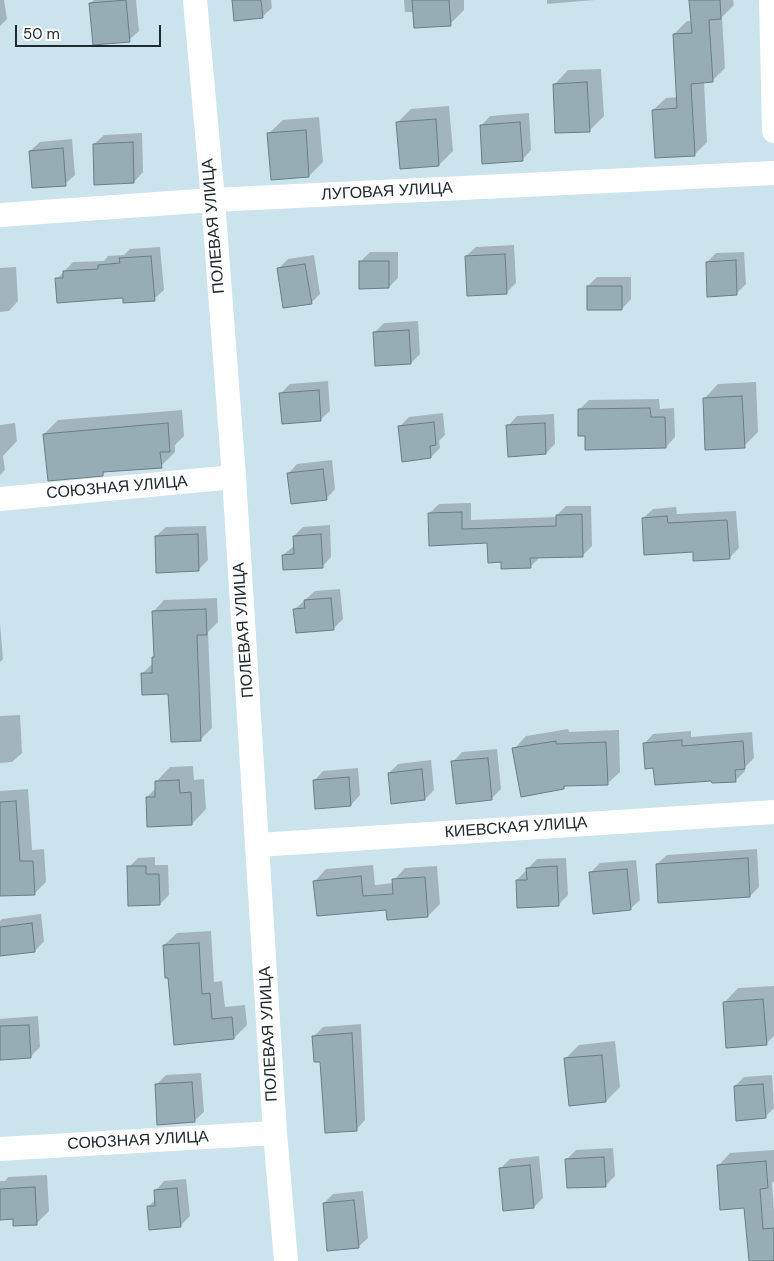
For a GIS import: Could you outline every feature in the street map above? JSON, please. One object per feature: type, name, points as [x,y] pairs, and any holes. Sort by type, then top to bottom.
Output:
[{"type":"street","name":"ПОЛЕВАЯ УЛИЦА","points":[[195,0],[213,200],[234,477],[275,1133],[286,1261]]},
{"type":"street","points":[[771,0],[774,131]]},
{"type":"street","name":"ЛУГОВАЯ УЛИЦА","points":[[0,215],[213,200],[774,173]]},
{"type":"street","name":"СОЮЗНАЯ УЛИЦА","points":[[0,499],[234,477]]},
{"type":"street","name":"КИЕВСКАЯ УЛИЦА","points":[[258,845],[774,812]]},
{"type":"street","name":"СОЮЗНАЯ УЛИЦА","points":[[0,1149],[275,1133]]},
{"type":"building","points":[[126,0],[130,42],[93,45],[89,3]]},
{"type":"building","points":[[232,0],[261,0],[263,18],[234,21]]},
{"type":"building","points":[[412,0],[449,0],[451,26],[414,28]]},
{"type":"building","points":[[689,0],[720,0],[721,19],[709,20],[713,82],[691,84],[695,156],[655,158],[652,110],[677,108],[673,34],[692,33]]},
{"type":"building","points":[[587,82],[590,132],[555,133],[553,84]]},
{"type":"building","points":[[436,119],[439,166],[400,169],[396,122]]},
{"type":"building","points":[[520,122],[523,161],[482,164],[480,125]]},
{"type":"building","points":[[306,130],[309,177],[271,180],[267,133]]},
{"type":"building","points":[[133,142],[134,183],[94,185],[93,144]]},
{"type":"building","points":[[63,148],[66,186],[32,188],[29,151]]},
{"type":"building","points":[[505,254],[507,294],[467,296],[465,256]]},
{"type":"building","points":[[151,256],[155,301],[123,303],[123,298],[57,303],[55,278],[63,278],[63,271],[98,269],[98,265],[120,263],[119,258]]},
{"type":"building","points":[[736,260],[737,295],[707,297],[706,262]]},
{"type":"building","points":[[359,261],[389,261],[389,288],[359,289]]},
{"type":"building","points":[[305,264],[312,304],[283,308],[277,268]]},
{"type":"building","points":[[587,286],[622,286],[622,310],[587,310]]},
{"type":"building","points":[[409,330],[411,364],[375,366],[373,332]]},
{"type":"building","points":[[319,390],[321,421],[282,424],[279,393]]},
{"type":"building","points":[[742,396],[745,448],[705,450],[703,398]]},
{"type":"building","points":[[650,408],[651,417],[665,417],[666,448],[585,450],[585,436],[578,436],[578,409]]},
{"type":"building","points":[[434,422],[436,445],[430,446],[431,458],[402,462],[398,426]]},
{"type":"building","points":[[168,423],[170,452],[160,452],[162,468],[103,472],[103,476],[48,481],[43,434]]},
{"type":"building","points":[[545,423],[546,454],[508,457],[506,425]]},
{"type":"building","points":[[323,469],[327,500],[291,504],[287,473]]},
{"type":"building","points":[[462,512],[462,529],[556,526],[556,515],[582,514],[583,557],[530,558],[531,568],[501,569],[501,562],[488,563],[487,543],[429,546],[428,513]]},
{"type":"building","points":[[667,516],[668,523],[727,520],[730,559],[693,561],[693,552],[644,555],[642,518]]},
{"type":"building","points":[[198,534],[199,571],[156,573],[155,536]]},
{"type":"building","points":[[321,534],[323,568],[283,570],[282,555],[294,554],[293,536]]},
{"type":"building","points":[[331,598],[334,630],[296,633],[293,609],[305,608],[304,600]]},
{"type":"building","points":[[206,609],[207,635],[197,635],[201,741],[171,742],[168,694],[142,695],[141,673],[152,673],[152,657],[154,657],[152,611]]},
{"type":"building","points":[[682,740],[682,746],[743,741],[745,769],[735,770],[736,782],[712,783],[711,781],[655,785],[653,768],[645,769],[643,743]]},
{"type":"building","points":[[556,741],[556,744],[606,742],[608,785],[564,786],[564,789],[521,797],[512,748]]},
{"type":"building","points":[[488,758],[492,800],[456,804],[451,761]]},
{"type":"building","points":[[422,769],[425,800],[391,804],[388,773]]},
{"type":"building","points":[[349,777],[351,806],[315,809],[313,780]]},
{"type":"building","points":[[179,780],[180,793],[191,792],[192,825],[147,827],[146,797],[155,797],[155,781]]},
{"type":"building","points":[[16,801],[20,861],[33,861],[35,895],[0,896],[0,802]]},
{"type":"building","points":[[748,858],[750,897],[658,903],[656,864]]},
{"type":"building","points":[[127,866],[146,866],[146,874],[159,874],[160,905],[128,906]]},
{"type":"building","points":[[557,866],[559,906],[517,908],[516,880],[527,880],[526,868]]},
{"type":"building","points":[[627,869],[631,910],[593,914],[589,872]]},
{"type":"building","points":[[361,876],[363,896],[393,894],[392,879],[425,877],[428,917],[387,920],[386,910],[317,916],[313,881]]},
{"type":"building","points":[[32,923],[35,952],[0,956],[0,927]]},
{"type":"building","points":[[199,943],[202,994],[210,993],[212,1019],[232,1017],[234,1039],[174,1045],[168,978],[165,978],[163,945]]},
{"type":"building","points":[[763,999],[767,1045],[726,1048],[723,1002]]},
{"type":"building","points":[[29,1025],[31,1058],[0,1060],[0,1026]]},
{"type":"building","points":[[352,1033],[357,1131],[325,1133],[320,1062],[314,1062],[312,1036]]},
{"type":"building","points":[[602,1055],[606,1102],[569,1106],[564,1058]]},
{"type":"building","points":[[192,1082],[195,1122],[157,1125],[155,1084]]},
{"type":"building","points":[[763,1084],[766,1118],[736,1121],[734,1086]]},
{"type":"building","points":[[604,1157],[606,1187],[567,1188],[565,1159]]},
{"type":"building","points":[[766,1161],[768,1188],[760,1189],[763,1229],[774,1228],[774,1261],[749,1261],[744,1208],[720,1210],[717,1165]]},
{"type":"building","points":[[530,1165],[534,1208],[503,1211],[499,1168]]},
{"type":"building","points":[[35,1187],[37,1225],[13,1226],[13,1219],[0,1220],[0,1189]]},
{"type":"building","points":[[177,1188],[181,1227],[149,1230],[147,1206],[155,1206],[154,1190]]},
{"type":"building","points":[[354,1200],[359,1248],[327,1251],[323,1203]]}]
